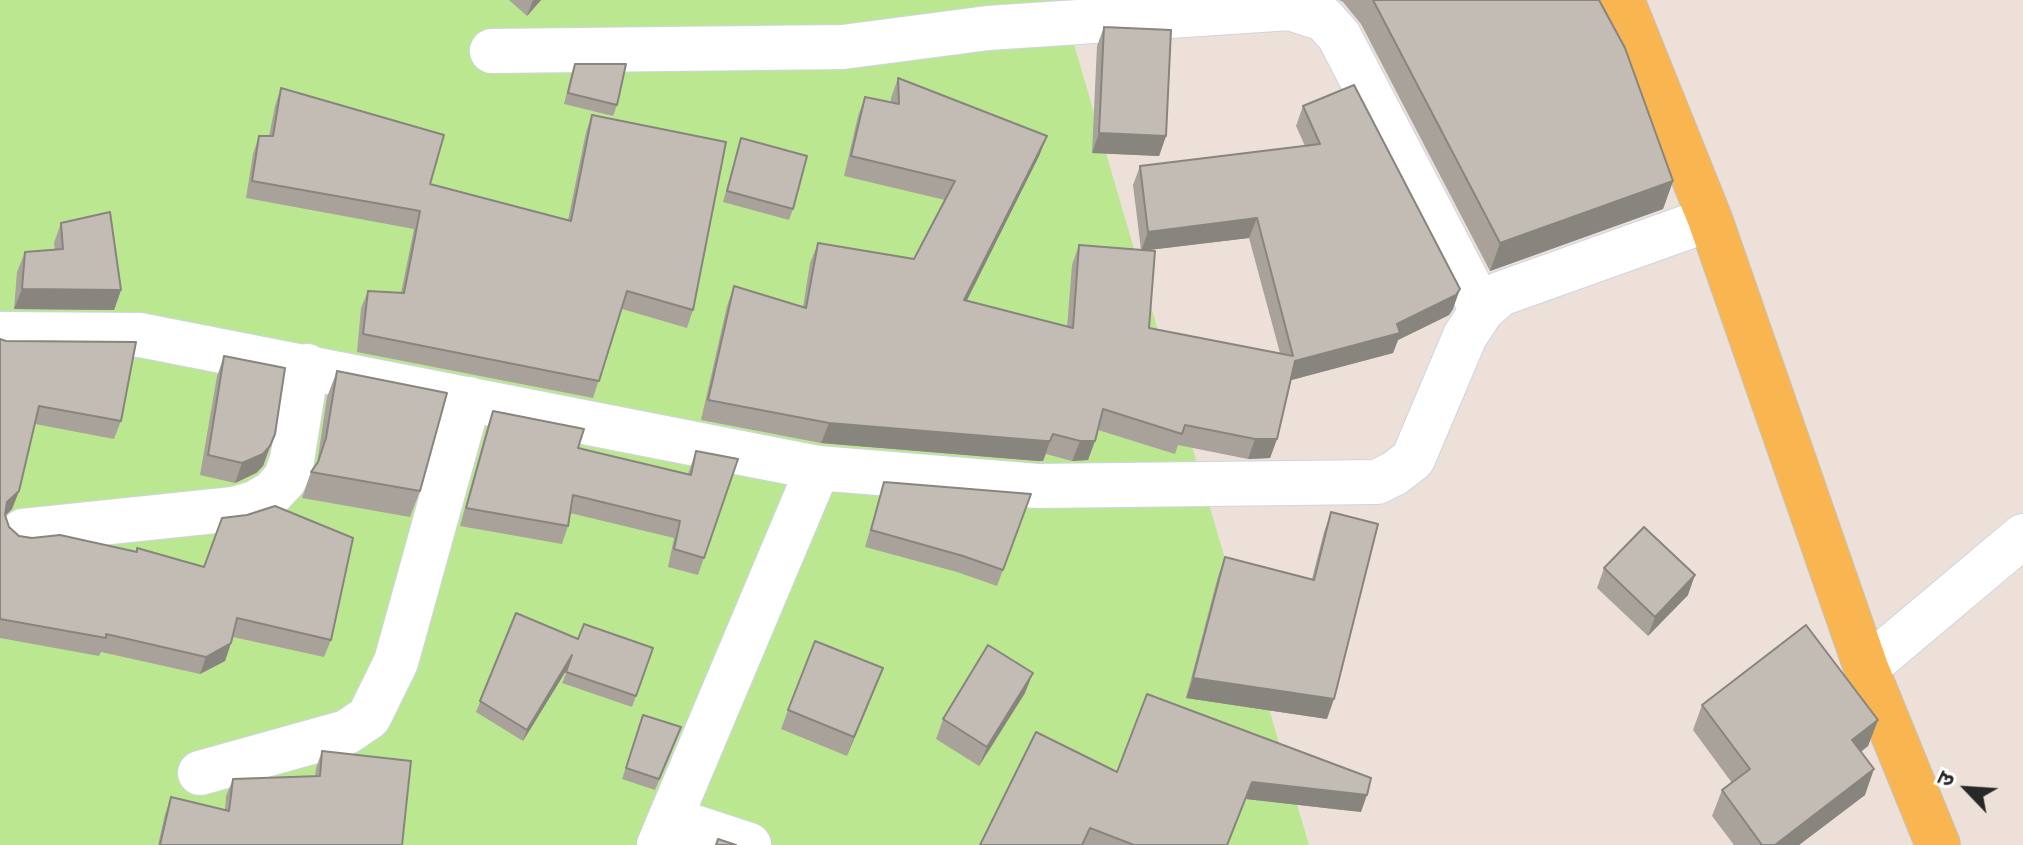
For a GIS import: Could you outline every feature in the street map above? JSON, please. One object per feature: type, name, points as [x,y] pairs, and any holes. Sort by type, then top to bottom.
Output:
[{"type":"main road","points":[[1622,0],[1710,219],[1866,668],[1938,845]]},
{"type":"street","points":[[492,51],[843,47],[936,17],[988,28],[1290,8],[1324,19],[1339,36],[1482,310]]},
{"type":"street","points":[[0,334],[140,335],[818,468],[1037,486],[1377,482],[1413,459],[1465,336],[1482,310],[1500,294],[1710,219]]},
{"type":"street","points":[[23,531],[234,509],[255,503],[272,493],[285,479],[292,460],[307,366]]},
{"type":"street","points":[[200,773],[347,732],[369,717],[396,662],[469,399]]},
{"type":"street","points":[[749,845],[664,832],[818,468]]},
{"type":"street","points":[[1866,668],[2023,536]]},
{"type":"green space","points":[[0,0],[1061,0],[1309,845],[0,845]]},
{"type":"building","points":[[1373,0],[1599,0],[1625,48],[1673,181],[1500,243]]},
{"type":"building","points":[[1104,27],[1171,30],[1166,136],[1099,133]]},
{"type":"building","points":[[575,64],[626,64],[617,105],[568,93]]},
{"type":"building","points":[[898,78],[1047,136],[964,300],[1073,328],[1079,245],[1155,251],[1149,328],[1293,356],[1257,218],[1148,232],[1140,166],[1320,144],[1303,106],[1354,85],[1460,289],[1456,295],[1397,324],[1400,333],[1295,361],[1277,439],[1255,439],[1185,425],[1182,434],[1103,409],[1095,441],[1080,441],[1053,434],[1050,441],[1045,441],[829,423],[708,400],[734,286],[806,308],[818,243],[914,259],[955,181],[851,156],[865,97],[899,104]]},
{"type":"building","points":[[281,88],[444,135],[430,184],[571,221],[592,115],[726,142],[693,310],[627,291],[599,381],[363,334],[368,291],[404,293],[420,211],[252,181],[259,136],[273,136]]},
{"type":"building","points":[[741,138],[807,156],[793,209],[727,191]]},
{"type":"building","points":[[110,212],[121,290],[22,289],[25,252],[63,249],[61,223]]},
{"type":"building","points":[[0,339],[136,342],[121,421],[39,406],[19,491],[7,502],[5,515],[9,527],[19,536],[60,535],[137,552],[137,548],[204,567],[222,518],[247,515],[275,506],[353,538],[331,640],[237,618],[231,643],[206,657],[106,634],[106,638],[0,619]]},
{"type":"building","points":[[224,356],[285,368],[275,434],[270,446],[263,454],[242,463],[208,455]]},
{"type":"building","points":[[337,371],[447,393],[420,491],[311,472],[326,438]]},
{"type":"building","points":[[493,411],[584,429],[578,448],[691,475],[696,451],[738,459],[704,558],[674,549],[680,521],[573,495],[568,526],[466,508]]},
{"type":"building","points":[[884,482],[1031,494],[1003,570],[871,530]]},
{"type":"building","points":[[1331,512],[1378,524],[1334,699],[1193,678],[1225,557],[1314,580]]},
{"type":"building","points":[[1644,527],[1695,575],[1655,617],[1604,568]]},
{"type":"building","points":[[516,613],[578,639],[584,624],[653,648],[636,696],[566,672],[572,655],[527,730],[480,701]]},
{"type":"building","points":[[1806,625],[1878,720],[1852,740],[1874,769],[1775,845],[1762,845],[1722,790],[1750,769],[1702,705]]},
{"type":"building","points":[[815,641],[883,668],[854,737],[788,710]]},
{"type":"building","points":[[988,645],[1033,673],[987,747],[943,719]]},
{"type":"building","points":[[1147,694],[1371,778],[1367,795],[1252,782],[1227,845],[1134,845],[1090,828],[1082,845],[980,845],[1036,732],[1117,772]]},
{"type":"building","points":[[643,715],[681,727],[659,779],[626,768]]},
{"type":"building","points":[[322,751],[411,761],[402,845],[160,845],[171,797],[229,811],[233,779],[320,776]]},
{"type":"building","points":[[718,839],[736,845],[716,845]]}]
